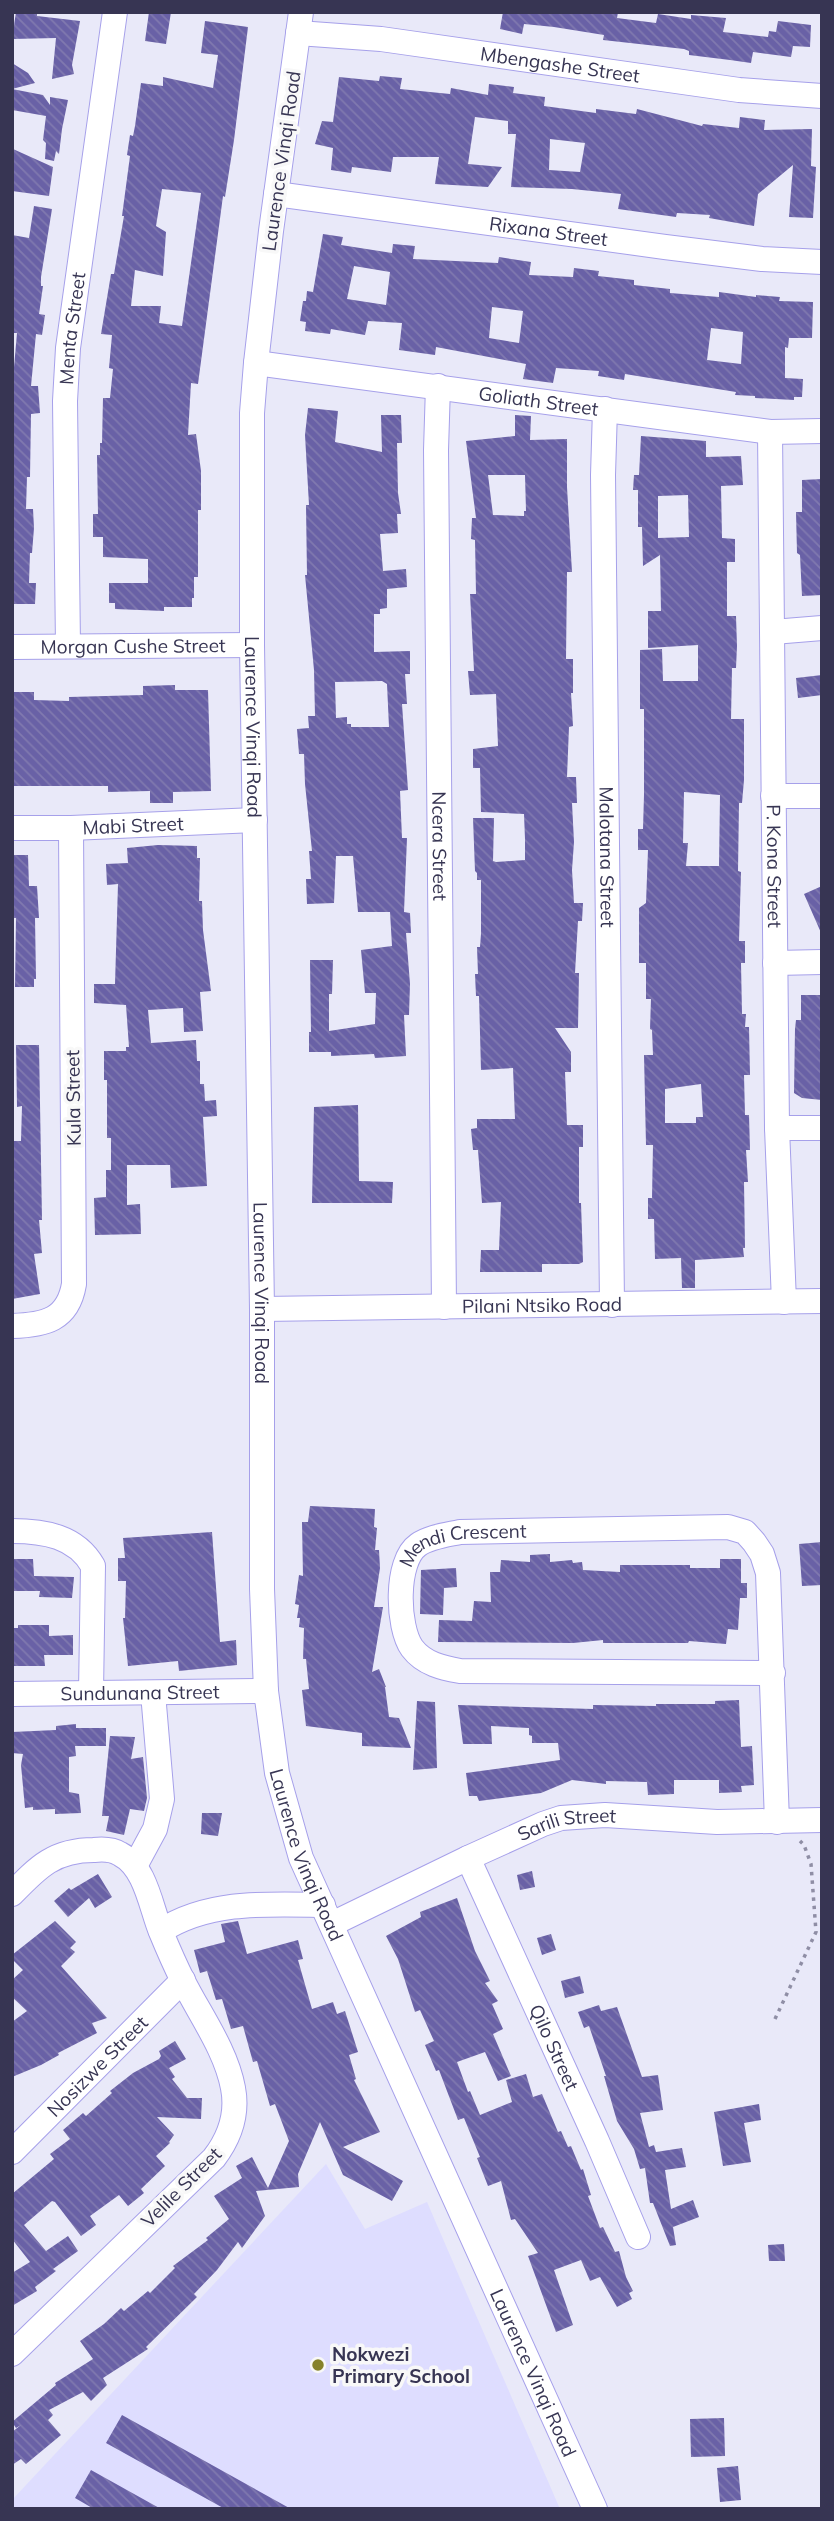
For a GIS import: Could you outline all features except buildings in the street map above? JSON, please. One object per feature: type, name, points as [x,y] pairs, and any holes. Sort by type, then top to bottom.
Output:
[{"type":"street","name":"Menta Street","points":[[68,646],[65,401],[68,348],[115,12]]},
{"type":"street","name":"Mbengashe Street","points":[[300,22],[381,39],[739,90],[822,96]]},
{"type":"street","name":"Laurence Vinqi Road","points":[[300,22],[276,194],[256,363],[253,413],[252,645],[262,1309],[261,1493],[266,1690],[277,1773],[301,1858],[595,2509]]},
{"type":"street","name":"Rixana Street","points":[[276,194],[761,259],[822,262]]},
{"type":"street","name":"Goliath Street","points":[[256,363],[770,432],[822,431]]},
{"type":"street","name":"Ncera Street","points":[[438,386],[436,464],[444,1307]]},
{"type":"street","name":"Malotana Street","points":[[605,409],[603,475],[612,1305]]},
{"type":"street","name":"P. Kona Street","points":[[770,432],[777,1128],[784,1301]]},
{"type":"street","points":[[772,632],[822,628]]},
{"type":"street","name":"Morgan Cushe Street","points":[[12,647],[252,645]]},
{"type":"street","points":[[773,796],[822,796]]},
{"type":"street","name":"Mabi Street","points":[[12,828],[255,820]]},
{"type":"street","name":"Kula Street","points":[[12,1326],[37,1325],[58,1316],[66,1308],[74,1284],[71,828]]},
{"type":"street","points":[[775,963],[822,962]]},
{"type":"street","points":[[777,1128],[822,1128]]},
{"type":"street","name":"Pilani Ntsiko Road","points":[[262,1309],[822,1301]]},
{"type":"street","name":"Mendi Crescent","points":[[773,1673],[460,1671],[438,1666],[412,1649],[405,1634],[401,1616],[403,1571],[407,1557],[417,1545],[460,1532],[728,1527],[745,1532],[762,1554],[768,1573],[773,1673],[777,1822]]},
{"type":"street","points":[[12,1531],[32,1531],[63,1538],[77,1545],[93,1566],[91,1692]]},
{"type":"street","name":"Sundunana Street","points":[[12,1694],[266,1690]]},
{"type":"street","points":[[12,1894],[36,1869],[63,1853],[105,1849],[118,1852],[135,1866],[155,1829],[162,1800],[153,1693]]},
{"type":"street","name":"Sarili Street","points":[[161,1931],[186,1917],[233,1907],[327,1915],[468,1858],[542,1824],[578,1815],[777,1822],[822,1820]]},
{"type":"street","name":"Qilo Street","points":[[468,1858],[638,2237]]},
{"type":"street","name":"Velile Street","points":[[12,2354],[214,2158],[230,2131],[234,2106],[229,2075],[183,1980],[135,1866]]},
{"type":"street","name":"Nosizwe Street","points":[[12,2152],[183,1980]]},
{"type":"path","points":[[775,2019],[816,1932],[811,1864],[804,1845],[777,1822]]},
{"type":"shaded area","name":"Nokwezi Primary School","points":[[326,2164],[365,2229],[427,2202],[560,2509],[12,2509],[12,2500]]},
{"type":"place","name":"Nokwezi Primary School","points":[[318,2365]]}]
